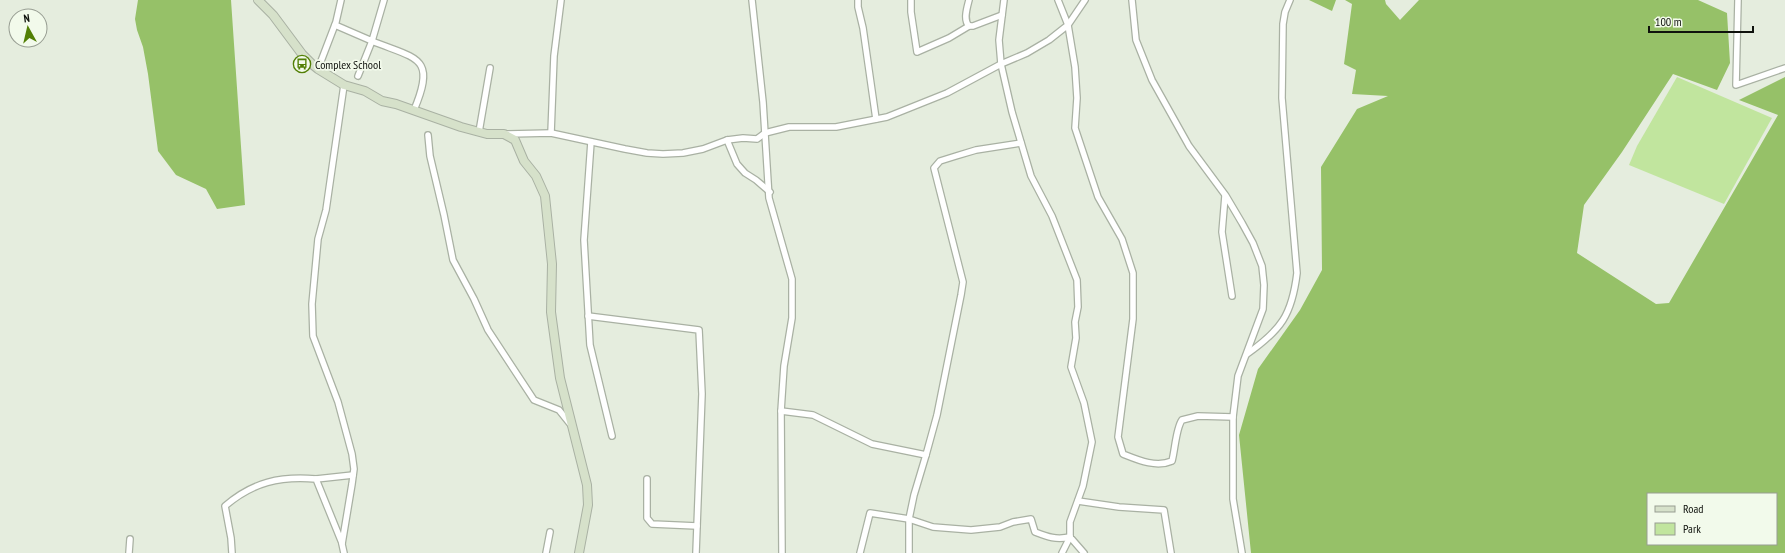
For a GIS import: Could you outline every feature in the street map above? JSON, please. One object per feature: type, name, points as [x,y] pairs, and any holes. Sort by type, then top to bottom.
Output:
[{"type":"main road","points":[[258,0],[273,15],[302,54],[318,69],[344,85],[365,91],[382,101],[396,104],[479,132],[487,134],[504,134],[515,140],[524,161],[536,176],[545,196],[552,264],[551,312],[560,378],[587,485],[588,505],[579,553]]},
{"type":"street","points":[[318,69],[335,25],[341,0]]},
{"type":"street","points":[[358,76],[372,41],[384,0]]},
{"type":"street","points":[[551,133],[554,56],[561,0]]},
{"type":"street","points":[[752,0],[770,198],[792,279],[792,318],[784,366],[781,412],[782,553]]},
{"type":"street","points":[[858,0],[876,119]]},
{"type":"street","points":[[911,0],[911,12],[917,52],[949,38],[969,26],[973,26],[1002,15]]},
{"type":"street","points":[[969,0],[966,24],[969,26]]},
{"type":"street","points":[[1004,0],[998,40],[1001,64],[1021,143],[1031,176],[1052,216],[1077,280],[1078,307],[1075,322],[1076,338],[1071,367],[1084,403],[1092,442],[1083,486],[1070,522],[1070,537],[1062,553]]},
{"type":"street","points":[[1058,0],[1068,25],[1075,67],[1077,98],[1075,128],[1098,197],[1122,239],[1133,273],[1133,319],[1118,437],[1123,454],[1140,461],[1164,464],[1172,461],[1176,446],[1178,425],[1182,420],[1198,416],[1233,417]]},
{"type":"street","points":[[504,134],[551,133],[647,153],[663,154],[684,153],[703,149],[727,140],[757,139],[765,133],[789,128],[836,127],[887,117],[947,94],[1001,64],[1027,53],[1049,40],[1068,25],[1085,0]]},
{"type":"street","points":[[1132,0],[1136,40],[1152,80],[1189,146],[1226,196],[1252,243],[1262,266],[1264,278],[1263,309],[1238,376],[1233,417],[1233,499],[1242,553]]},
{"type":"street","points":[[1246,355],[1268,339],[1280,326],[1294,295],[1297,273],[1282,98],[1283,24],[1285,12],[1290,0]]},
{"type":"street","points":[[1738,0],[1736,85],[1785,68]]},
{"type":"street","points":[[335,25],[415,57],[421,64],[424,75],[414,110]]},
{"type":"street","points":[[479,132],[490,68]]},
{"type":"street","points":[[342,544],[353,474],[352,454],[338,402],[313,336],[312,310],[318,239],[326,210],[344,85]]},
{"type":"street","points":[[428,135],[430,156],[453,260],[477,305],[488,330],[534,400],[559,410],[573,428]]},
{"type":"street","points":[[727,140],[737,164],[745,173],[770,192]]},
{"type":"street","points":[[591,142],[584,240],[590,345],[612,436]]},
{"type":"street","points":[[909,553],[909,519],[914,495],[937,415],[963,282],[934,168],[940,161],[976,150],[1021,143]]},
{"type":"street","points":[[1226,196],[1222,232],[1232,296]]},
{"type":"street","points":[[588,316],[699,330],[702,394],[696,553]]},
{"type":"street","points":[[781,412],[813,415],[872,444],[926,455]]},
{"type":"street","points":[[232,553],[231,538],[225,506],[237,496],[264,483],[280,480],[316,479],[353,474]]},
{"type":"street","points":[[316,479],[342,544],[344,553]]},
{"type":"street","points":[[648,479],[647,518],[652,524],[697,526]]},
{"type":"street","points":[[1078,500],[1119,507],[1164,510],[1171,553]]},
{"type":"street","points":[[860,553],[870,513],[909,519],[933,527],[970,530],[1000,527],[1013,522],[1030,519],[1035,532],[1059,540],[1070,537]]},
{"type":"street","points":[[546,553],[550,532]]},
{"type":"street","points":[[1070,537],[1084,553]]},
{"type":"street","points":[[129,553],[130,540]]},
{"type":"green space","points":[[138,0],[231,0],[245,205],[217,209],[206,189],[176,175],[158,151],[148,74],[143,47],[135,19]]},
{"type":"green space","points":[[1309,0],[1336,0],[1332,11]]},
{"type":"green space","points":[[1345,0],[1385,0],[1386,4],[1400,20],[1419,0],[1698,0],[1727,13],[1730,63],[1717,90],[1673,74],[1622,152],[1584,205],[1577,253],[1656,304],[1669,303],[1778,115],[1739,100],[1785,77],[1785,553],[1251,553],[1239,435],[1258,369],[1300,310],[1322,270],[1321,167],[1357,109],[1388,96],[1352,94],[1356,70],[1344,64],[1352,4]]},
{"type":"green space","points":[[1677,77],[1772,118],[1724,204],[1629,165],[1637,146]]},
{"type":"place","name":"Complex School","points":[[302,64]]}]
